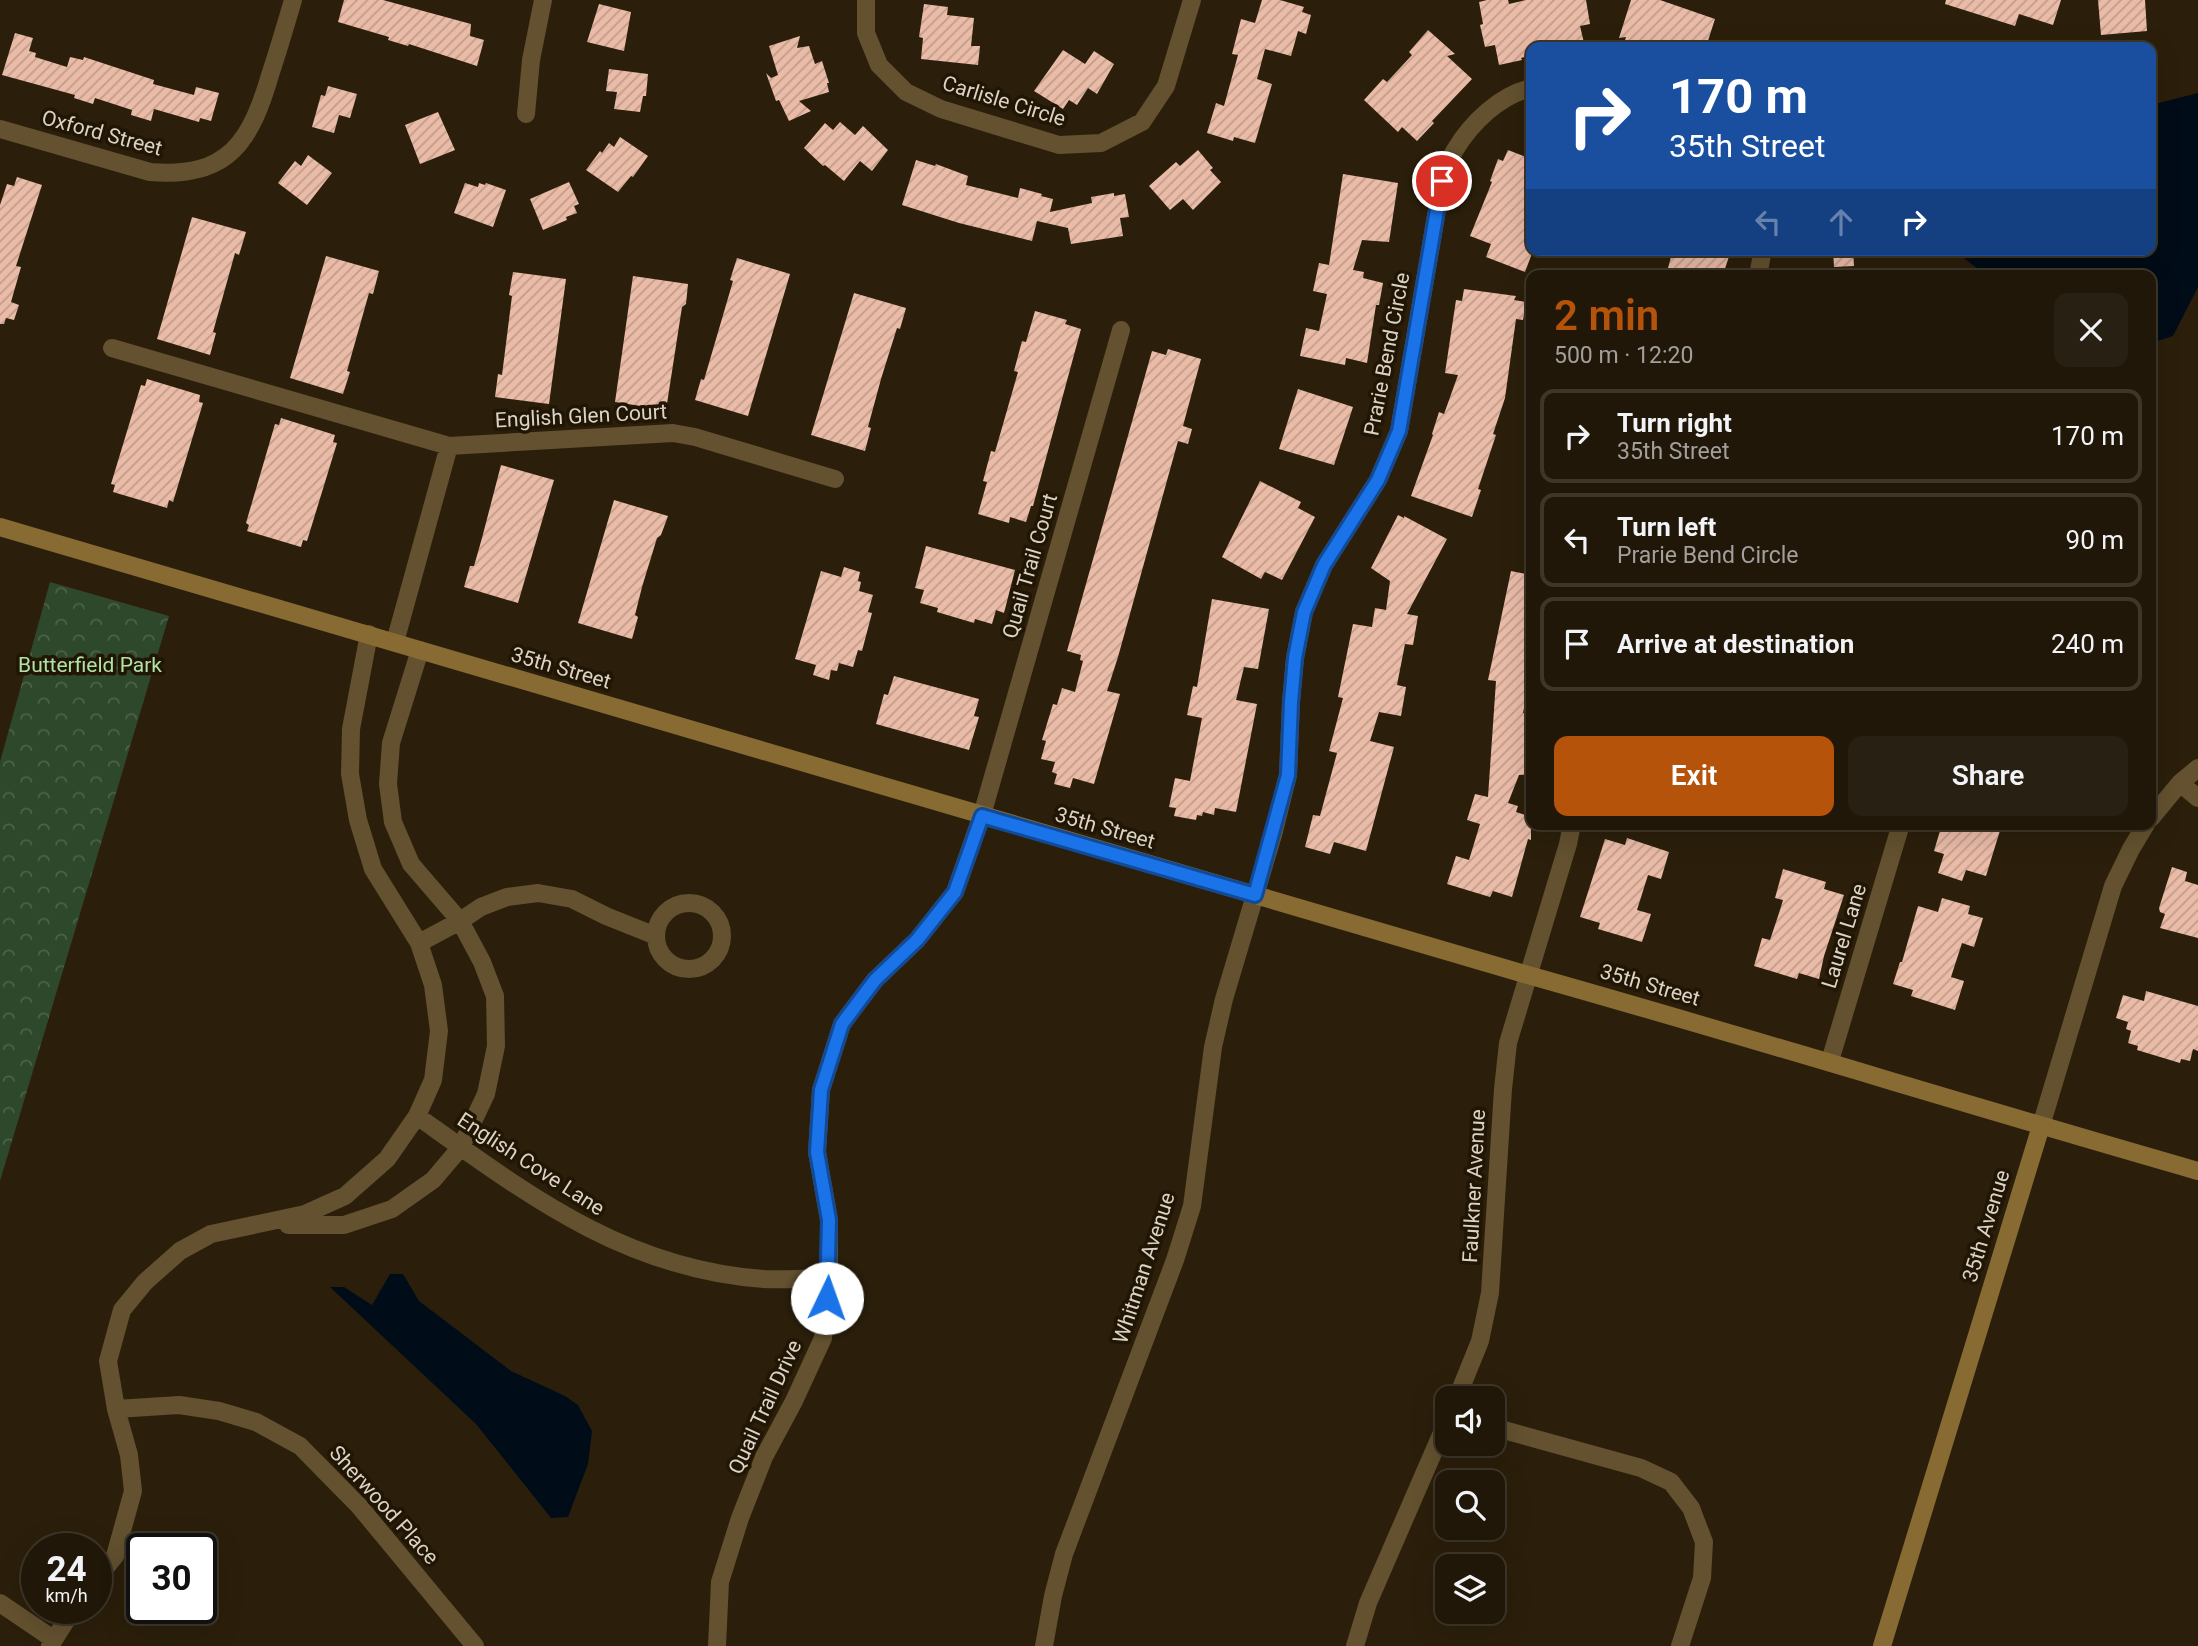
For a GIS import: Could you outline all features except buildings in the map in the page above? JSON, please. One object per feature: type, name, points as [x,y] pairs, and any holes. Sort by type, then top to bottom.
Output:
[{"type":"street","name":"Oxford Street","points":[[0,129],[150,172],[175,174],[197,170],[224,158],[245,139],[260,112],[293,0]]},
{"type":"street","points":[[526,114],[531,60],[543,0]]},
{"type":"street","name":"Carlisle Circle","points":[[866,0],[866,33],[879,65],[906,92],[941,109],[1059,145],[1101,143],[1142,122],[1166,86],[1192,0]]},
{"type":"street","name":"Prarie Bend Circle","points":[[1255,895],[1288,775],[1292,691],[1304,612],[1324,565],[1378,480],[1399,431],[1442,181],[1455,150],[1483,114],[1526,89]]},
{"type":"street","name":"Quail Trail Court","points":[[982,816],[1121,330]]},
{"type":"street","name":"English Glen Court","points":[[112,348],[449,446],[648,432],[673,433],[695,437],[835,479]]},
{"type":"street","points":[[395,642],[449,446]]},
{"type":"street","name":"35th Street","points":[[0,527],[2198,1171]]},
{"type":"street","points":[[112,1560],[133,1491],[130,1455],[116,1409],[108,1361],[122,1310],[145,1282],[180,1251],[211,1234],[305,1214],[345,1196],[387,1159],[416,1116],[433,1080],[439,1031],[433,985],[419,943],[373,869],[358,820],[350,774],[351,729],[369,634]]},
{"type":"street","points":[[257,1224],[344,1225],[392,1209],[433,1180],[461,1147],[486,1094],[496,1046],[495,996],[482,962],[460,921],[411,864],[393,822],[391,809],[388,784],[391,743],[420,650]]},
{"type":"street","points":[[2156,812],[2180,783],[2198,768]]},
{"type":"street","points":[[2180,783],[2198,798]]},
{"type":"street","name":"Quail Trail Drive","points":[[717,1646],[720,1582],[740,1518],[764,1457],[823,1338],[829,1278],[829,1220],[817,1152],[821,1090],[842,1024],[875,980],[917,940],[955,892],[982,816]]},
{"type":"street","points":[[1528,975],[1571,830]]},
{"type":"street","name":"Laurel Lane","points":[[1830,1061],[1899,830]]},
{"type":"street","name":"35th Avenue","points":[[1882,1646],[2113,886],[2142,830]]},
{"type":"street","points":[[419,943],[481,907],[506,897],[538,893],[572,899],[656,936]]},
{"type":"street","name":"Whitman Avenue","points":[[1044,1646],[1064,1554],[1175,1260],[1192,1206],[1213,1047],[1224,999],[1255,895]]},
{"type":"street","name":"Faulkner Avenue","points":[[1462,1386],[1480,1341],[1490,1293],[1508,1043],[1528,975]]},
{"type":"street","name":"English Cove Lane","points":[[416,1116],[553,1210],[611,1241],[702,1270],[765,1279],[829,1278]]},
{"type":"street","name":"Sherwood Place","points":[[116,1409],[179,1405],[219,1410],[256,1422],[300,1446],[359,1506],[475,1646]]},
{"type":"street","points":[[1505,1430],[1641,1468],[1671,1482],[1691,1508],[1704,1542],[1702,1578],[1680,1646]]},
{"type":"street","points":[[1355,1646],[1368,1603],[1435,1449]]},
{"type":"street","points":[[0,1603],[52,1643],[64,1624]]},
{"type":"green space","name":"Butterfield Park","points":[[50,582],[169,616],[0,1181],[0,762]]},
{"type":"shaded area","points":[[2198,93],[2198,287],[2173,336],[2156,341],[2156,270],[1979,270],[1961,256],[2156,256],[2156,104]]},
{"type":"shaded area","points":[[390,1274],[403,1274],[419,1301],[511,1371],[565,1396],[578,1405],[592,1431],[588,1464],[568,1517],[551,1518],[476,1424],[330,1287],[344,1287],[372,1305]]},
{"type":"route","points":[[827,1298],[829,1220],[817,1152],[821,1090],[842,1024],[875,980],[917,940],[955,892],[982,816],[1255,895],[1288,775],[1295,658],[1304,612],[1324,565],[1378,480],[1399,431],[1442,181]]}]
